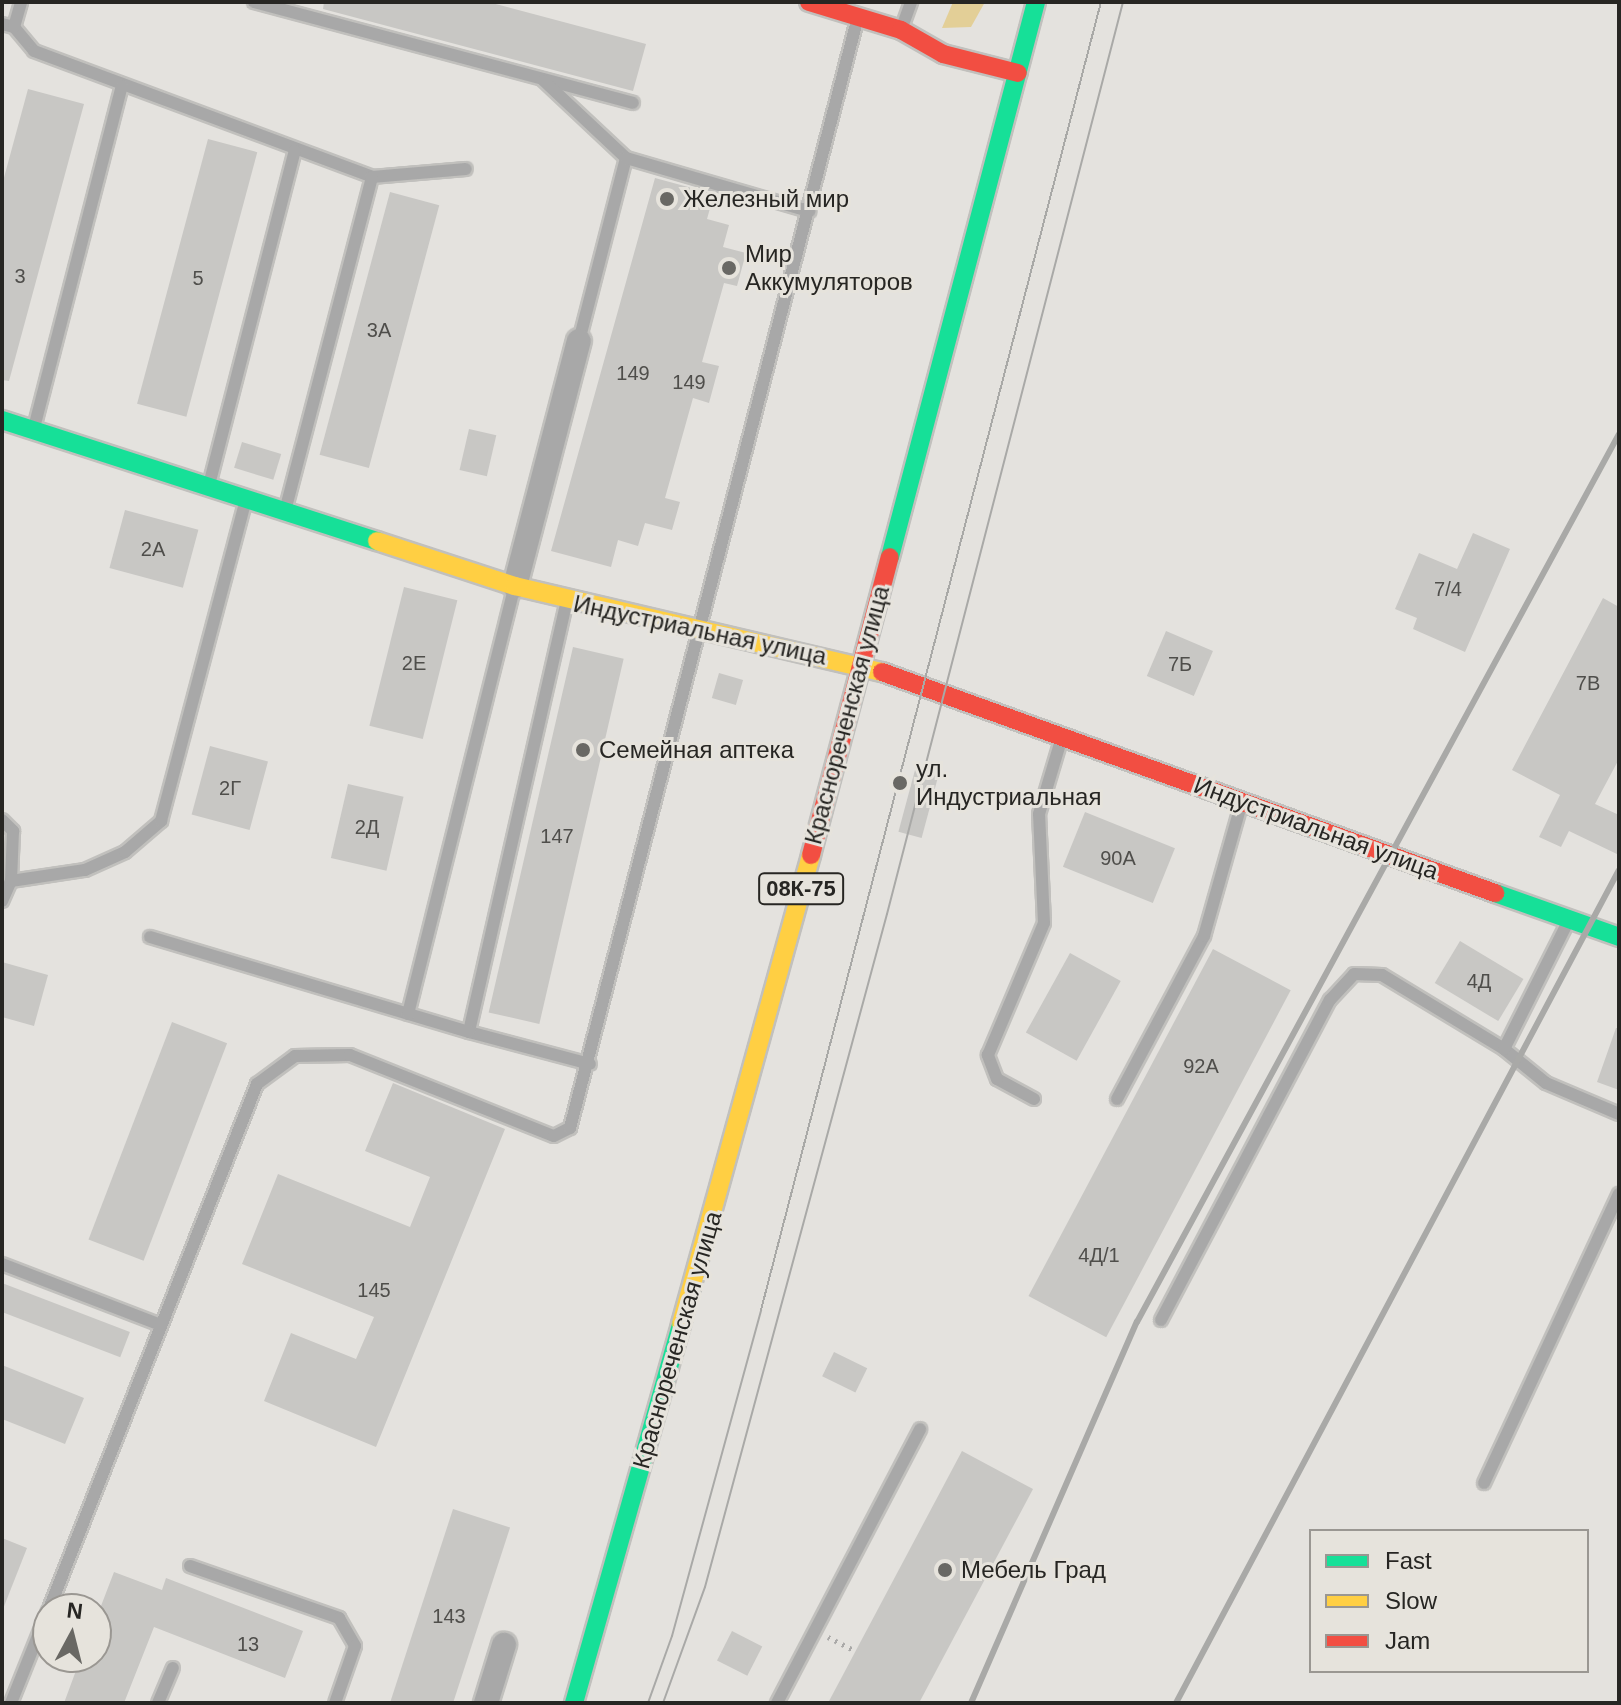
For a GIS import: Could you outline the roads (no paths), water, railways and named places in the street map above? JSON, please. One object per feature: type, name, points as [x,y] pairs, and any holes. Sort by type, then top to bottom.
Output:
[{"type":"main road","points":[[809,2],[901,30],[943,54],[1018,73]]},
{"type":"main road","name":"Краснореченская улица","points":[[574,1703],[783,961],[1036,2]]},
{"type":"main road","name":"Индустриальная улица","points":[[2,420],[515,586],[696,631],[859,664],[1619,937]]},
{"type":"street","points":[[515,586],[579,341]]},
{"type":"street","points":[[486,1703],[504,1645]]},
{"type":"lane","points":[[21,2],[8,25],[34,51],[295,151],[372,177],[466,169]]},
{"type":"lane","points":[[254,2],[633,103]]},
{"type":"lane","points":[[901,30],[911,2]]},
{"type":"lane","points":[[55,1593],[257,1084],[295,1056],[350,1055],[554,1136],[570,1128],[590,1064],[696,631],[859,15]]},
{"type":"lane","points":[[542,79],[626,158],[809,211]]},
{"type":"lane","points":[[33,430],[122,86]]},
{"type":"lane","points":[[209,485],[295,151]]},
{"type":"lane","points":[[579,341],[626,158]]},
{"type":"lane","points":[[285,512],[372,177]]},
{"type":"lane","points":[[11,881],[85,870],[125,852],[161,821],[246,499]]},
{"type":"lane","points":[[408,1014],[515,586]]},
{"type":"lane","points":[[469,1032],[567,600]]},
{"type":"lane","points":[[1034,1099],[997,1079],[988,1055],[1044,923],[1039,814],[1062,737]]},
{"type":"lane","points":[[1117,1099],[1204,936],[1242,802]]},
{"type":"lane","points":[[2,820],[13,831],[11,881],[2,901]]},
{"type":"lane","points":[[1504,1049],[1569,920]]},
{"type":"lane","points":[[150,937],[469,1032],[590,1064]]},
{"type":"lane","points":[[1161,1320],[1330,1000],[1354,974],[1382,975],[1504,1049],[1546,1083],[1619,1114]]},
{"type":"lane","points":[[1484,1483],[1619,1194]]},
{"type":"lane","points":[[2,1264],[161,1325]]},
{"type":"lane","points":[[777,1703],[920,1429]]},
{"type":"lane","points":[[190,1566],[339,1618],[355,1646],[335,1703]]},
{"type":"lane","points":[[11,1703],[32,1650]]},
{"type":"lane","points":[[158,1703],[173,1668]]},
{"type":"tram line","points":[[648,1703],[672,1636],[761,1310],[1101,2]]},
{"type":"tram line","points":[[663,1703],[705,1587],[887,914],[1123,2]]},
{"type":"railway","points":[[971,1703],[1137,1322],[1619,434]]},
{"type":"railway","points":[[1176,1703],[1619,870]]},
{"type":"place","name":"Железный мир","points":[[667,199]]},
{"type":"place","name":"Мир Аккумуляторов","points":[[729,268]]},
{"type":"place","name":"Семейная аптека","points":[[583,750]]},
{"type":"place","name":"ул. Индустриальная","points":[[900,783]]},
{"type":"place","name":"Мебель Град","points":[[945,1570]]}]
